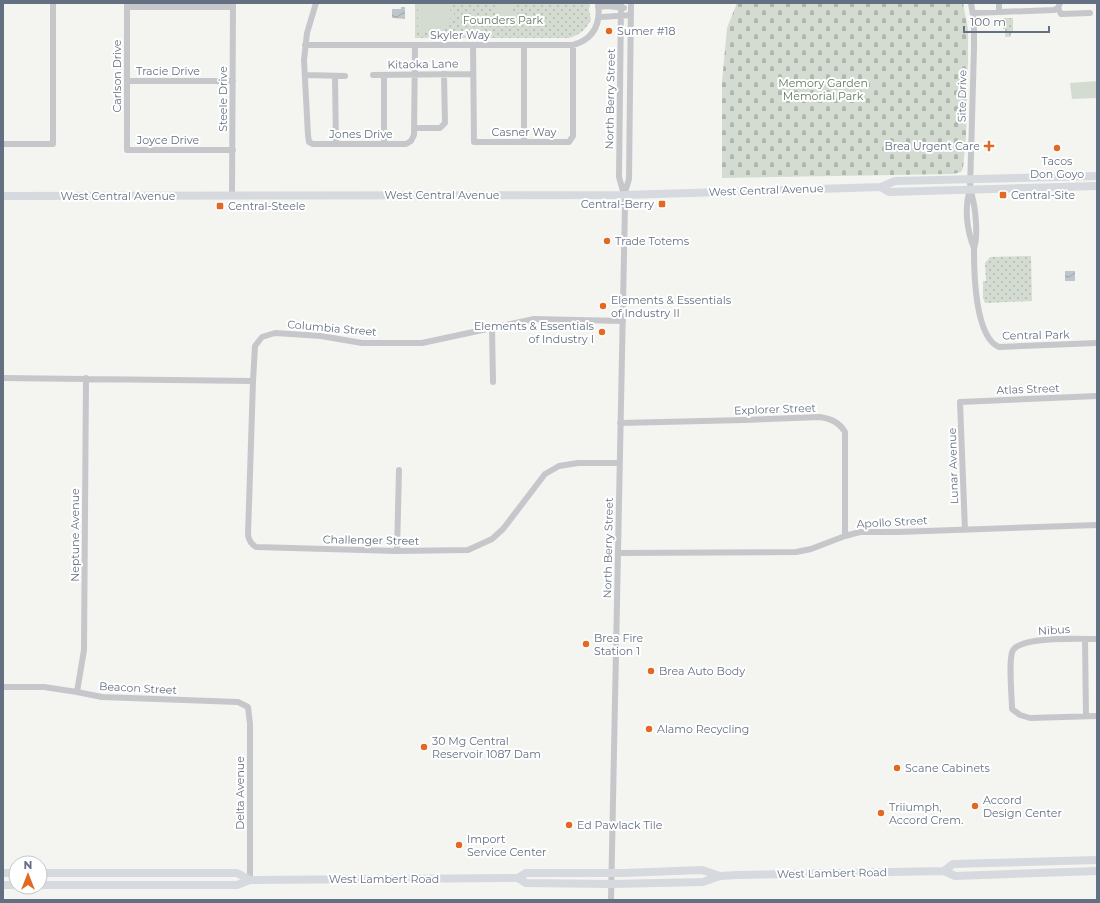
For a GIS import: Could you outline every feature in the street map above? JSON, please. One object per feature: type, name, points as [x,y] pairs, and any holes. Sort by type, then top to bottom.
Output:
[{"type":"main road","name":"West Central Avenue","points":[[3,196],[624,195],[881,187],[895,181],[1097,176]]},
{"type":"main road","name":"West Central Avenue","points":[[881,187],[888,192],[1097,186]]},
{"type":"main road","name":"West Lambert Road","points":[[944,871],[953,864],[1097,860]]},
{"type":"main road","name":"West Lambert Road","points":[[518,878],[526,872],[702,870],[720,876]]},
{"type":"main road","name":"West Lambert Road","points":[[48,885],[237,885],[250,880],[518,878],[526,883],[611,884],[703,882],[720,876],[944,871],[955,876],[1097,871]]},
{"type":"main road","name":"West Lambert Road","points":[[48,873],[237,874],[250,880]]},
{"type":"street","points":[[3,144],[53,144],[53,3]]},
{"type":"street","points":[[316,3],[306,33],[304,60],[305,75],[345,76]]},
{"type":"street","name":"Site Drive","points":[[971,3],[973,13],[974,48],[970,190],[967,200],[970,238],[974,248],[977,307]]},
{"type":"street","points":[[999,3],[999,12]]},
{"type":"street","points":[[1037,3],[1038,11]]},
{"type":"street","points":[[127,5],[233,5]]},
{"type":"street","name":"Carlson Drive","points":[[127,5],[127,150]]},
{"type":"street","name":"Steele Drive","points":[[232,196],[233,5]]},
{"type":"street","points":[[573,45],[582,42],[591,34],[597,24],[598,5],[631,5]]},
{"type":"street","name":"North Berry Street","points":[[624,195],[629,179],[631,5]]},
{"type":"street","name":"North Berry Street","points":[[611,900],[623,321],[624,195],[619,177],[621,6]]},
{"type":"street","points":[[973,13],[1054,10],[1059,6],[1061,14],[1090,13]]},
{"type":"street","points":[[598,16],[631,15]]},
{"type":"street","name":"Skyler Way","points":[[305,45],[573,45]]},
{"type":"street","points":[[415,45],[414,128],[440,128],[445,124],[444,74]]},
{"type":"street","points":[[473,45],[473,74]]},
{"type":"street","points":[[524,45],[524,142]]},
{"type":"street","name":"Casner Way","points":[[473,74],[474,142],[569,142],[574,136],[573,45]]},
{"type":"street","name":"Kitaoka Lane","points":[[374,75],[473,74]]},
{"type":"street","name":"Jones Drive","points":[[305,75],[307,131],[309,142],[313,144],[406,144],[412,141],[414,128]]},
{"type":"street","points":[[384,75],[384,144]]},
{"type":"street","points":[[336,76],[336,144]]},
{"type":"street","name":"Tracie Drive","points":[[127,81],[233,81]]},
{"type":"street","name":"Joyce Drive","points":[[127,150],[233,150]]},
{"type":"street","name":"Central Park","points":[[977,307],[986,333],[993,344],[999,347],[1097,344]]},
{"type":"street","name":"Columbia Street","points":[[253,381],[254,346],[258,340],[266,335],[276,333],[321,336],[362,342],[422,343],[534,319],[623,321]]},
{"type":"street","points":[[492,328],[493,382]]},
{"type":"street","points":[[3,378],[253,381]]},
{"type":"street","name":"Neptune Avenue","points":[[77,692],[84,650],[86,378]]},
{"type":"street","name":"Challenger Street","points":[[253,381],[248,540],[252,545],[261,548],[397,551],[468,550],[492,539],[503,529],[545,474],[559,466],[578,462],[619,463]]},
{"type":"street","name":"Atlas Street","points":[[960,402],[1097,396]]},
{"type":"street","name":"Lunar Avenue","points":[[960,402],[965,530]]},
{"type":"street","name":"Explorer Street","points":[[620,423],[738,421],[820,417],[830,419],[839,424],[845,432],[845,536]]},
{"type":"street","points":[[397,551],[399,470]]},
{"type":"street","name":"Apollo Street","points":[[618,553],[796,552],[811,549],[860,532],[1097,525]]},
{"type":"street","points":[[1086,639],[1086,716],[1097,716]]},
{"type":"street","name":"Nibus","points":[[1086,716],[1030,718],[1020,715],[1012,709],[1012,653],[1014,649],[1022,644],[1038,640],[1097,639]]},
{"type":"street","name":"Beacon Street","points":[[3,687],[44,687],[102,697],[238,702],[248,707]]},
{"type":"street","name":"Delta Avenue","points":[[248,707],[250,724],[250,880]]},
{"type":"green space","name":"Founders Park","points":[[415,3],[590,3],[589,10],[591,20],[582,32],[569,38],[415,38]]},
{"type":"green space","points":[[418,3],[450,3],[450,11],[454,11],[454,19],[450,18],[450,25],[448,27],[435,27],[434,31],[421,31],[418,28]]},
{"type":"green space","points":[[496,3],[511,3],[511,26],[496,26]]},
{"type":"green space","name":"Memory Garden Memorial Park","points":[[737,3],[963,3],[968,29],[968,60],[966,136],[963,168],[961,172],[953,174],[722,178],[722,81],[727,28]]},
{"type":"green space","points":[[1003,18],[1013,18],[1013,31],[1011,31],[1011,37],[1005,37]]},
{"type":"green space","points":[[1097,81],[1097,98],[1072,99],[1070,83]]},
{"type":"green space","points":[[1031,256],[1032,301],[985,303],[983,298],[983,281],[986,281],[985,263],[990,257]]},
{"type":"water","points":[[401,7],[405,7],[405,19],[392,18],[392,9],[401,9]]},
{"type":"water","points":[[1065,271],[1075,271],[1075,281],[1065,281]]},
{"type":"place","name":"Sumer #18","points":[[609,31]]},
{"type":"place","name":"Brea Urgent Care","points":[[989,146]]},
{"type":"place","name":"Tacos Don Goyo","points":[[1057,148]]},
{"type":"place","name":"Central-Site","points":[[1003,195]]},
{"type":"place","name":"Central-Berry","points":[[662,204]]},
{"type":"place","name":"Central-Steele","points":[[220,206]]},
{"type":"place","name":"Trade Totems","points":[[607,241]]},
{"type":"place","name":"Elements & Essentials of Industry II","points":[[603,306]]},
{"type":"place","name":"Elements & Essentials of Industry I","points":[[602,332]]},
{"type":"place","name":"Brea Fire Station 1","points":[[586,644]]},
{"type":"place","name":"Brea Auto Body","points":[[651,671]]},
{"type":"place","name":"Alamo Recycling","points":[[649,729]]},
{"type":"place","name":"30 Mg Central Reservoir 1087 Dam","points":[[424,747]]},
{"type":"place","name":"Scane Cabinets","points":[[897,768]]},
{"type":"place","name":"Accord Design Center","points":[[975,806]]},
{"type":"place","name":"Triiumph, Accord Crem.","points":[[881,813]]},
{"type":"place","name":"Ed Pawlack Tile","points":[[569,825]]},
{"type":"place","name":"Import Service Center","points":[[459,845]]}]
